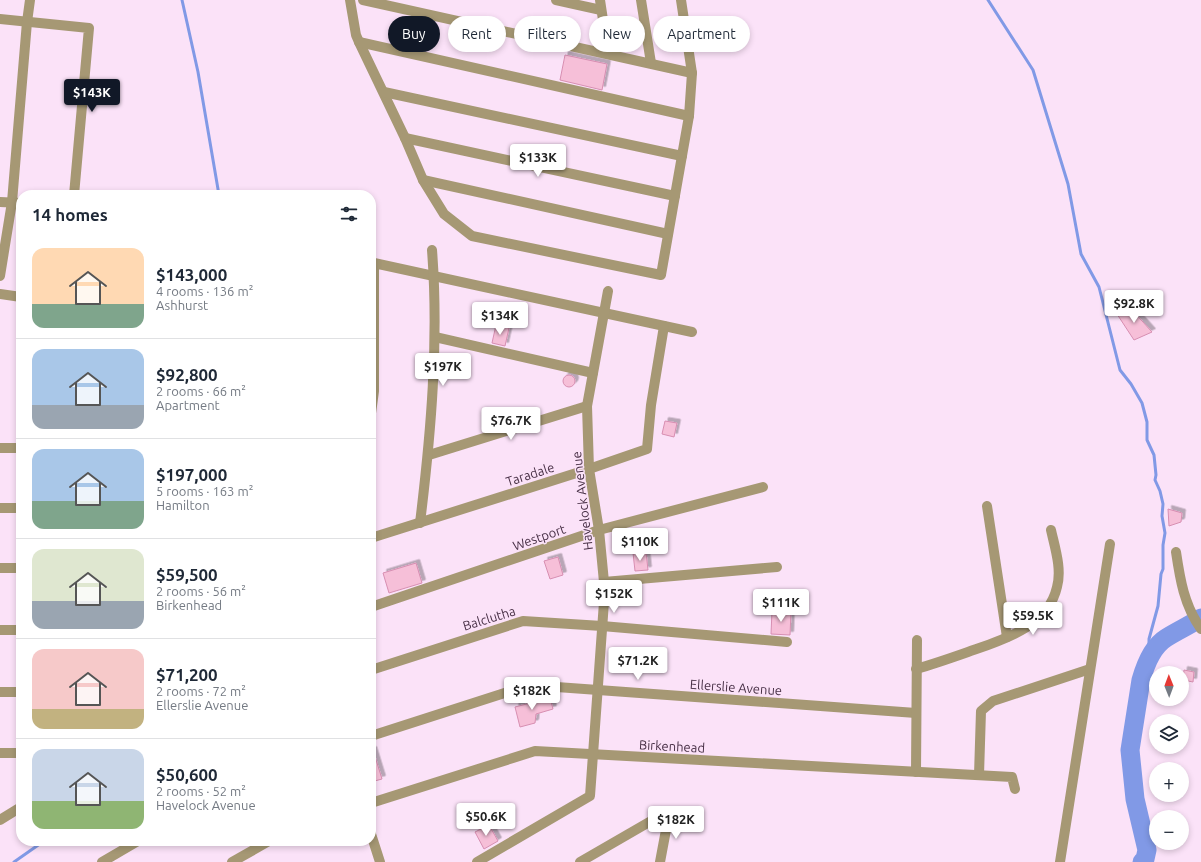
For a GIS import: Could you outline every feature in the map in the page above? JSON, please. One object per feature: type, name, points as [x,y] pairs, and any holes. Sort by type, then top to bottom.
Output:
[{"type":"street","points":[[17,190],[27,22],[30,0]]},
{"type":"street","points":[[350,0],[356,35],[359,42],[384,92],[423,180],[444,214],[472,236],[661,275],[689,116],[692,73],[681,0]]},
{"type":"street","points":[[363,0],[692,73]]},
{"type":"street","points":[[556,0],[601,5],[608,54]]},
{"type":"street","points":[[641,0],[651,63]]},
{"type":"street","points":[[0,20],[89,28],[74,190]]},
{"type":"street","points":[[359,42],[689,116]]},
{"type":"street","points":[[384,92],[682,156]]},
{"type":"street","points":[[405,138],[676,196]]},
{"type":"street","points":[[423,180],[668,234]]},
{"type":"street","points":[[0,202],[16,203],[0,276]]},
{"type":"street","points":[[420,523],[428,455],[435,337],[432,250]]},
{"type":"street","points":[[376,263],[692,332]]},
{"type":"street","name":"Havelock Avenue","points":[[477,862],[590,796],[604,582],[599,530],[589,469],[587,406],[608,291]]},
{"type":"street","points":[[0,294],[16,296]]},
{"type":"street","name":"Taradale","points":[[376,536],[589,469],[647,449],[651,405],[664,326]]},
{"type":"street","points":[[435,337],[593,373]]},
{"type":"street","points":[[428,455],[587,406]]},
{"type":"street","points":[[0,448],[16,448]]},
{"type":"street","name":"Westport","points":[[376,605],[599,530],[763,487]]},
{"type":"street","points":[[987,506],[1007,637]]},
{"type":"street","points":[[0,508],[16,508]]},
{"type":"street","points":[[916,669],[1007,637],[1028,626],[1043,614],[1053,602],[1058,586],[1059,571],[1052,530]]},
{"type":"street","points":[[1060,862],[1110,544]]},
{"type":"street","points":[[1176,552],[1182,586],[1194,618],[1201,629]]},
{"type":"street","points":[[0,568],[16,566]]},
{"type":"street","points":[[604,582],[777,567]]},
{"type":"street","name":"Balclutha","points":[[376,668],[524,621],[602,626],[787,642]]},
{"type":"street","points":[[0,630],[16,630]]},
{"type":"street","points":[[916,772],[917,640]]},
{"type":"street","points":[[979,775],[981,711],[993,701],[1090,669]]},
{"type":"street","name":"Ellerslie Avenue","points":[[376,734],[529,685],[916,713]]},
{"type":"street","points":[[0,692],[16,692]]},
{"type":"street","name":"Birkenhead","points":[[376,801],[535,751],[1012,777],[1015,789]]},
{"type":"street","points":[[0,753],[16,753]]},
{"type":"street","points":[[0,820],[16,810]]},
{"type":"street","points":[[580,862],[651,821],[662,820],[666,830],[660,862]]},
{"type":"street","points":[[102,862],[129,846]]},
{"type":"street","points":[[232,862],[260,846]]},
{"type":"street","points":[[374,846],[378,861]]},
{"type":"building","points":[[565,55],[607,64],[602,90],[560,80]]},
{"type":"building","points":[[1115,311],[1133,311],[1152,332],[1134,340]]},
{"type":"building","points":[[496,325],[509,328],[505,346],[492,343]]},
{"type":"building","points":[[567,375],[571,375],[575,381],[571,387],[567,387],[563,383],[563,379]]},
{"type":"building","points":[[665,421],[677,423],[674,437],[662,434]]},
{"type":"building","points":[[1168,509],[1182,513],[1181,522],[1169,526]]},
{"type":"building","points":[[646,552],[648,570],[635,571],[633,553]]},
{"type":"building","points":[[558,557],[563,575],[550,579],[544,561]]},
{"type":"building","points":[[416,563],[422,583],[389,593],[383,573]]},
{"type":"building","points":[[772,611],[791,612],[790,635],[771,634]]},
{"type":"building","points":[[1189,671],[1194,672],[1193,682],[1189,681]]},
{"type":"building","points":[[550,698],[553,709],[536,714],[535,723],[520,727],[515,707]]},
{"type":"building","points":[[376,760],[382,779],[376,781]]},
{"type":"building","points":[[489,825],[498,841],[484,849],[475,832]]},
{"type":"waterway","points":[[182,0],[198,72],[218,190]]},
{"type":"waterway","points":[[988,0],[1033,70],[1068,184],[1081,254],[1099,287],[1120,370],[1131,384],[1142,403],[1147,422],[1147,440],[1154,455],[1155,480],[1160,491],[1163,504],[1162,516],[1165,533],[1163,545],[1163,569],[1161,574],[1158,606],[1149,639],[1149,646],[1154,652]]},
{"type":"waterway","points":[[1142,862],[1145,859],[1147,850],[1135,799],[1130,750],[1141,680],[1150,657],[1157,646],[1170,635],[1201,618]]},
{"type":"waterway","points":[[14,862],[37,846]]}]
